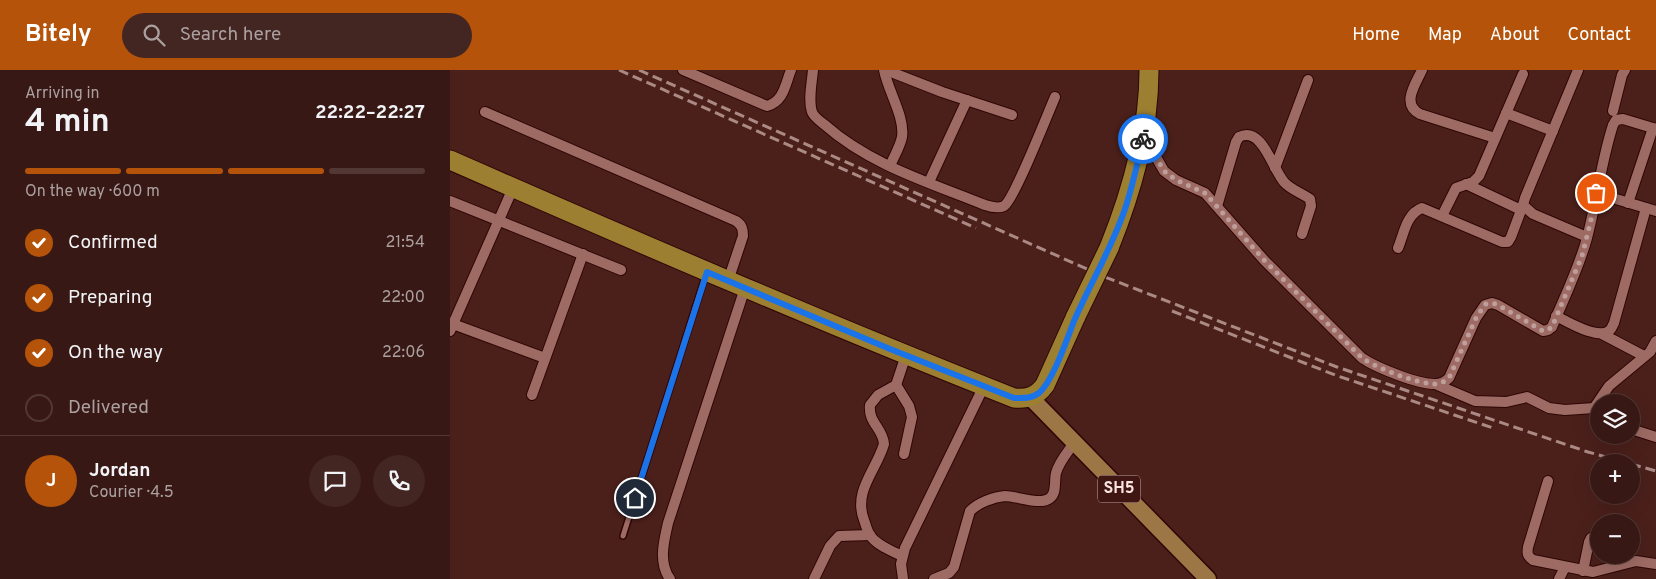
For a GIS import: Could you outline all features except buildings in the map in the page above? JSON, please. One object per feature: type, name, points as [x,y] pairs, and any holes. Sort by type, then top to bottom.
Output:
[{"type":"highway","points":[[450,160],[707,272],[906,355],[1014,398],[1031,398],[1039,393],[1045,385],[1109,248],[1126,206],[1144,136],[1149,70]]},
{"type":"main road","name":"SH5","points":[[1031,398],[1208,579]]},
{"type":"street","points":[[683,70],[767,106],[775,104],[781,97],[791,70]]},
{"type":"street","points":[[813,70],[811,104],[814,115],[846,142],[890,166],[996,208],[1008,203],[1022,176],[1055,97]]},
{"type":"street","points":[[890,166],[899,147],[902,122],[888,89],[885,70],[1012,115]]},
{"type":"street","points":[[1422,70],[1410,96],[1409,104],[1413,111],[1495,138]]},
{"type":"street","points":[[1398,248],[1410,215],[1422,208],[1502,242],[1508,242],[1578,70]]},
{"type":"street","points":[[1613,111],[1625,70]]},
{"type":"street","points":[[1442,216],[1456,188],[1472,182],[1479,176],[1523,74]]},
{"type":"street","points":[[1275,168],[1308,80]]},
{"type":"street","points":[[929,182],[967,100]]},
{"type":"street","points":[[486,112],[736,221],[743,230],[737,284],[663,544],[663,561],[670,579]]},
{"type":"street","points":[[1506,113],[1553,130]]},
{"type":"street","points":[[1435,384],[1445,382],[1449,378],[1476,318],[1485,304],[1492,303],[1498,305],[1543,331],[1552,327],[1582,256],[1610,133],[1616,120],[1623,119],[1654,128],[1628,203]]},
{"type":"street","points":[[1217,206],[1236,142],[1239,137],[1247,134],[1259,140],[1287,185],[1310,199],[1311,206],[1302,234]]},
{"type":"street","points":[[1144,136],[1164,171],[1176,180],[1201,190],[1264,260],[1370,364],[1425,383],[1435,384],[1481,401],[1506,402],[1527,397],[1549,408],[1565,410],[1590,409]]},
{"type":"street","points":[[1466,184],[1587,238]]},
{"type":"street","points":[[513,188],[451,326],[545,358]]},
{"type":"street","points":[[1596,193],[1651,209],[1614,323],[1610,330],[1602,334]]},
{"type":"street","points":[[450,201],[621,270]]},
{"type":"street","points":[[532,395],[583,254]]},
{"type":"street","points":[[1556,316],[1592,333],[1602,334],[1644,356]]},
{"type":"street","points":[[1604,394],[1609,386],[1653,348],[1656,341]]},
{"type":"street","points":[[902,556],[874,540],[870,535],[861,511],[860,498],[884,444],[884,438],[871,420],[870,405],[878,395],[896,385],[906,355]]},
{"type":"street","points":[[896,385],[911,412],[911,425],[904,454]]},
{"type":"street","points":[[903,579],[901,571],[902,556],[984,386]]},
{"type":"street","points":[[1640,431],[1656,437]]},
{"type":"street","points":[[934,579],[949,573],[954,567],[970,511],[982,503],[1000,497],[1041,502],[1051,497],[1054,493],[1057,470],[1074,443]]},
{"type":"street","points":[[1548,481],[1527,553],[1528,557],[1533,560],[1588,574],[1636,560],[1656,564]]},
{"type":"street","points":[[814,579],[830,546],[839,536],[870,535]]},
{"type":"street","points":[[1588,574],[1590,540]]},
{"type":"street","points":[[1559,579],[1565,567]]},
{"type":"lane","points":[[623,536],[707,272]]},
{"type":"railway","points":[[619,70],[976,228]]},
{"type":"railway","points":[[639,70],[1105,277],[1337,367],[1595,454]]},
{"type":"railway","points":[[1172,311],[1335,375],[1493,428]]},
{"type":"railway","points":[[1640,467],[1656,471]]},
{"type":"way so far","points":[[1143,139],[1144,136],[1159,165],[1169,176],[1205,193],[1264,260],[1362,358],[1370,364],[1390,372],[1425,383],[1445,382],[1449,378],[1476,318],[1485,304],[1492,303],[1498,305],[1543,331],[1552,327],[1582,256],[1596,193]]},
{"type":"route","points":[[635,498],[707,272],[890,349],[1014,398],[1031,398],[1039,393],[1055,365],[1109,248],[1126,206],[1143,139]]}]
